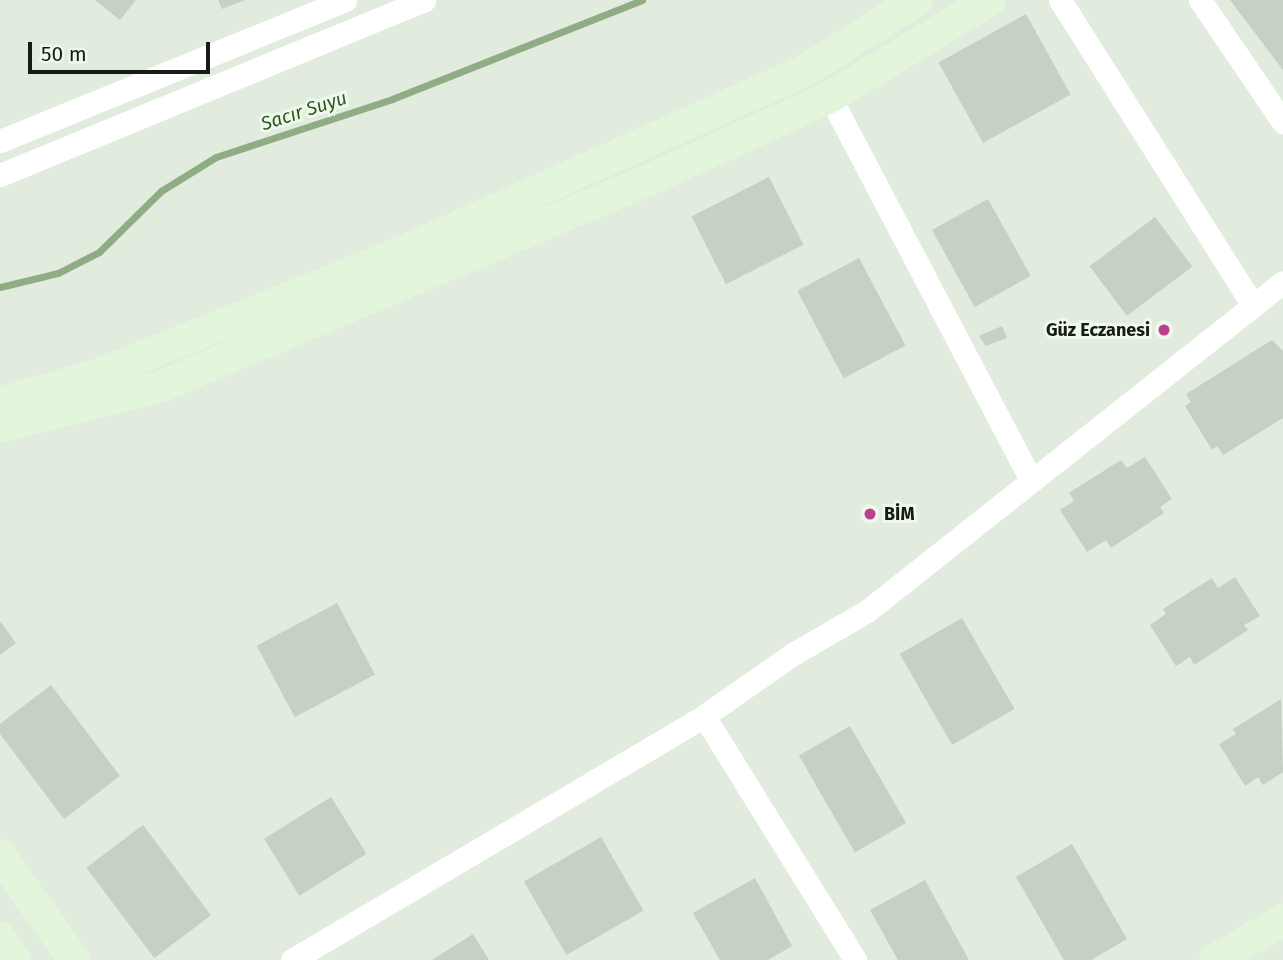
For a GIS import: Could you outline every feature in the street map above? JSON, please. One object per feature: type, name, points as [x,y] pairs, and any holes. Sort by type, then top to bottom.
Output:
[{"type":"street","points":[[0,141],[345,0]]},
{"type":"street","points":[[0,174],[424,0]]},
{"type":"street","points":[[0,403],[94,376],[410,249],[806,70],[917,0]]},
{"type":"street","points":[[0,427],[159,387],[653,178],[830,97],[990,0]]},
{"type":"street","points":[[1060,0],[1252,304]]},
{"type":"street","points":[[1200,0],[1283,122]]},
{"type":"street","points":[[830,97],[1031,480]]},
{"type":"street","points":[[292,960],[704,716],[793,654],[867,611],[1283,282]]},
{"type":"street","points":[[704,716],[855,960]]},
{"type":"street","points":[[0,855],[74,960]]},
{"type":"street","points":[[1215,960],[1283,920]]},
{"type":"street","points":[[0,938],[15,960]]},
{"type":"building","points":[[95,0],[136,0],[120,20]]},
{"type":"building","points":[[218,0],[245,0],[222,9]]},
{"type":"building","points":[[1230,0],[1283,0],[1283,70]]},
{"type":"building","points":[[1026,14],[1071,94],[983,143],[939,62]]},
{"type":"building","points":[[769,177],[804,245],[726,284],[691,216]]},
{"type":"building","points":[[988,199],[1031,276],[975,307],[932,230]]},
{"type":"building","points":[[1155,217],[1192,267],[1127,316],[1090,266]]},
{"type":"building","points":[[859,258],[905,345],[844,378],[797,291]]},
{"type":"building","points":[[1002,326],[1007,338],[986,346],[979,336]]},
{"type":"building","points":[[1272,340],[1283,351],[1283,418],[1223,455],[1217,446],[1212,450],[1185,406],[1191,402],[1186,394]]},
{"type":"building","points":[[1145,457],[1172,499],[1160,507],[1164,513],[1111,548],[1106,540],[1087,552],[1060,510],[1074,501],[1069,493],[1121,460],[1127,468]]},
{"type":"building","points":[[1235,577],[1260,616],[1244,625],[1248,630],[1194,665],[1190,657],[1176,666],[1150,625],[1166,614],[1163,609],[1212,578],[1218,588]]},
{"type":"building","points":[[337,603],[375,675],[295,717],[257,646]]},
{"type":"building","points":[[962,618],[1014,709],[952,745],[900,654]]},
{"type":"building","points":[[0,621],[16,643],[0,655]]},
{"type":"building","points":[[51,685],[120,776],[64,819],[0,734],[0,724]]},
{"type":"building","points":[[1281,699],[1283,772],[1263,785],[1258,777],[1245,786],[1219,744],[1236,734],[1233,729]]},
{"type":"building","points":[[850,726],[906,823],[855,852],[799,756]]},
{"type":"building","points":[[331,797],[367,854],[300,896],[264,839]]},
{"type":"building","points":[[143,825],[211,915],[154,958],[86,868]]},
{"type":"building","points":[[601,837],[644,911],[566,955],[524,882]]},
{"type":"building","points":[[1072,844],[1127,939],[1091,960],[1064,960],[1016,877]]},
{"type":"building","points":[[755,878],[792,946],[768,960],[720,960],[693,913]]},
{"type":"building","points":[[925,880],[969,960],[898,960],[870,910]]},
{"type":"building","points":[[473,934],[489,960],[432,960]]},
{"type":"waterway","name":"Sacır Suyu","points":[[0,287],[58,273],[99,252],[161,191],[216,157],[392,99],[642,0]]},
{"type":"place","name":"Güz Eczanesi","points":[[1164,330]]},
{"type":"place","name":"BİM","points":[[870,514]]}]
